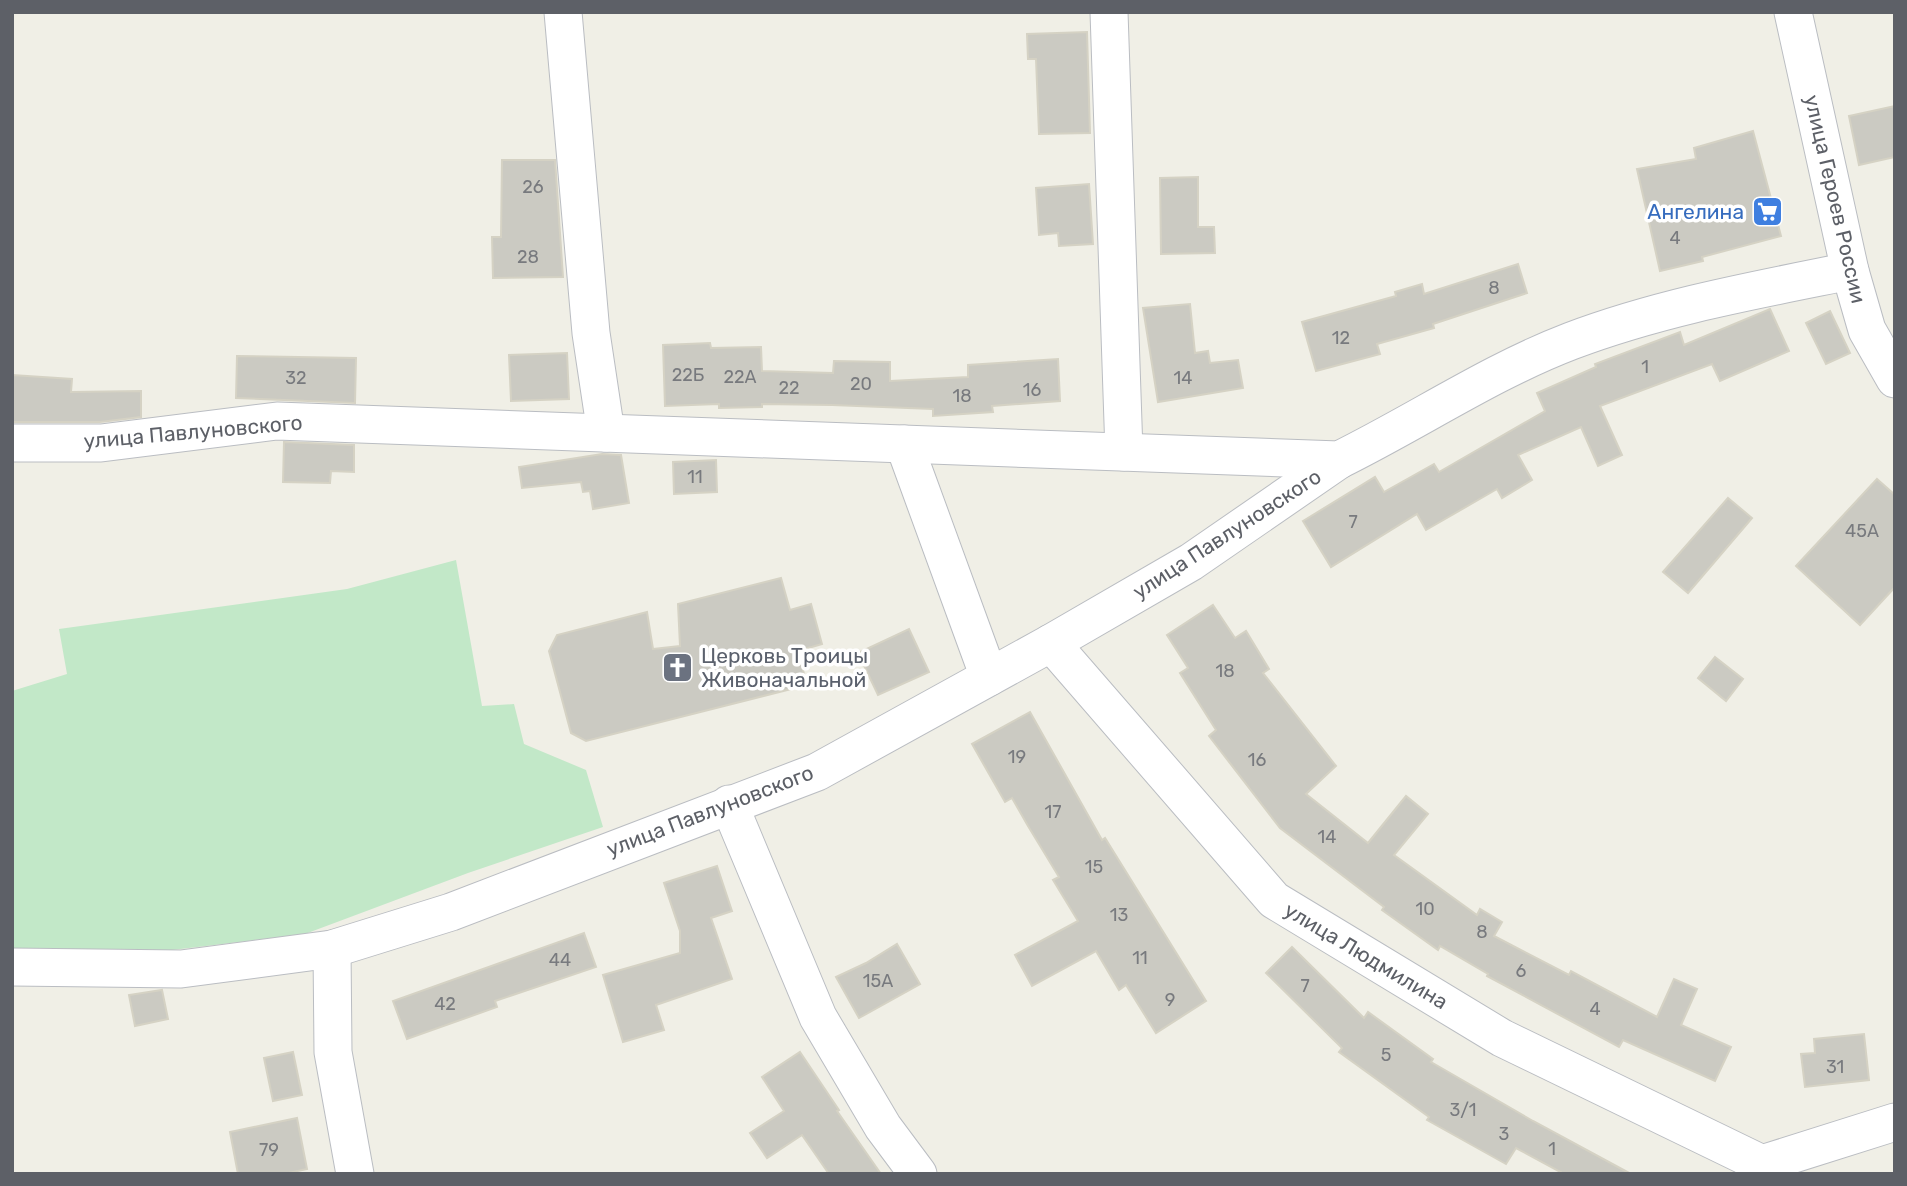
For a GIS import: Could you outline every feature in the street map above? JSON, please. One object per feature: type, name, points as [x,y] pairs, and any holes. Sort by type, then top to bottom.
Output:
[{"type":"street","points":[[563,12],[591,333],[606,433]]},
{"type":"street","points":[[1109,12],[1124,452]]},
{"type":"street","name":"улица Героев России","points":[[1793,12],[1850,271],[1867,330],[1895,379]]},
{"type":"street","name":"улица Павлуновского","points":[[12,967],[181,969],[332,948],[451,912],[817,772],[1191,562],[1339,460],[1384,438],[1483,380],[1572,341],[1695,302],[1850,271]]},
{"type":"street","name":"улица Павлуновского","points":[[12,443],[101,443],[277,421],[1339,460]]},
{"type":"street","points":[[904,444],[989,677]]},
{"type":"street","name":"улица Людмилина","points":[[1051,643],[1274,900],[1502,1038],[1758,1169]]},
{"type":"street","points":[[729,804],[818,1017],[883,1127],[918,1174]]},
{"type":"street","points":[[332,948],[333,1052],[355,1174]]},
{"type":"street","points":[[1758,1169],[1895,1122]]},
{"type":"green space","points":[[456,560],[482,706],[514,704],[524,744],[586,770],[603,827],[468,873],[305,934],[130,955],[12,953],[12,691],[67,674],[59,629],[347,589]]},
{"type":"building","points":[[1087,32],[1090,133],[1039,134],[1036,59],[1028,59],[1027,34]]},
{"type":"building","points":[[1895,106],[1895,157],[1859,165],[1849,116]]},
{"type":"building","points":[[1753,131],[1781,236],[1702,257],[1703,261],[1660,271],[1637,169],[1696,159],[1694,148]]},
{"type":"building","points":[[502,160],[555,160],[563,277],[493,278],[492,237],[501,237]]},
{"type":"building","points":[[1198,177],[1198,227],[1214,227],[1215,253],[1161,254],[1160,178]]},
{"type":"building","points":[[1089,184],[1093,244],[1059,246],[1058,233],[1039,235],[1036,188]]},
{"type":"building","points":[[1518,264],[1527,293],[1433,324],[1434,328],[1377,344],[1380,354],[1316,371],[1302,322],[1396,296],[1395,292],[1422,284],[1424,294]]},
{"type":"building","points":[[1190,304],[1195,353],[1208,351],[1210,363],[1238,360],[1243,388],[1158,402],[1143,308]]},
{"type":"building","points":[[1770,309],[1789,351],[1720,381],[1712,364],[1600,406],[1622,455],[1598,466],[1581,427],[1518,455],[1532,480],[1502,498],[1497,489],[1426,530],[1417,514],[1331,567],[1303,521],[1375,477],[1384,492],[1434,464],[1439,472],[1545,411],[1537,393],[1596,367],[1595,364],[1680,332],[1684,345]]},
{"type":"building","points":[[1830,311],[1850,353],[1826,364],[1806,323]]},
{"type":"building","points":[[710,343],[711,348],[761,347],[762,371],[833,373],[834,361],[890,362],[890,381],[968,377],[968,365],[1058,359],[1060,401],[992,406],[993,412],[933,416],[933,409],[832,405],[762,404],[762,407],[719,408],[719,404],[665,406],[663,345]]},
{"type":"building","points":[[567,353],[569,399],[511,401],[509,355]]},
{"type":"building","points":[[237,356],[356,358],[355,403],[236,398]]},
{"type":"building","points":[[12,375],[72,379],[71,392],[141,391],[141,417],[100,422],[12,422]]},
{"type":"building","points":[[284,442],[354,445],[354,472],[331,471],[330,483],[283,482]]},
{"type":"building","points":[[602,454],[621,455],[629,503],[593,509],[590,491],[583,492],[581,482],[522,488],[519,467]]},
{"type":"building","points":[[716,460],[717,492],[674,494],[673,462]]},
{"type":"building","points":[[1877,479],[1895,495],[1895,587],[1860,625],[1796,566]]},
{"type":"building","points":[[1728,498],[1752,518],[1688,593],[1663,572]]},
{"type":"building","name":"Церковь Троицы Живоначальной","points":[[781,578],[790,610],[811,604],[822,644],[798,651],[807,685],[586,741],[571,733],[549,651],[557,635],[647,612],[653,649],[680,646],[678,604]]},
{"type":"building","points":[[1213,605],[1235,638],[1246,631],[1269,669],[1263,673],[1336,766],[1306,794],[1368,843],[1406,796],[1428,814],[1394,855],[1477,915],[1480,909],[1502,922],[1494,936],[1569,975],[1571,971],[1657,1017],[1674,979],[1697,989],[1681,1025],[1731,1047],[1715,1081],[1623,1040],[1619,1047],[1487,976],[1488,974],[1440,946],[1438,950],[1382,910],[1384,907],[1280,828],[1209,736],[1216,730],[1180,673],[1188,668],[1167,635]]},
{"type":"building","points":[[909,629],[929,672],[878,695],[858,653]]},
{"type":"building","points":[[1715,657],[1743,679],[1726,701],[1698,678]]},
{"type":"building","points":[[1030,712],[1102,840],[1105,838],[1206,1001],[1156,1033],[1126,985],[1119,990],[1096,951],[1032,986],[1015,955],[1078,921],[1053,880],[1059,877],[1012,798],[1005,802],[972,744]]},
{"type":"building","points":[[717,866],[732,911],[711,918],[732,979],[656,1005],[664,1030],[623,1042],[603,975],[680,953],[680,931],[664,883]]},
{"type":"building","points":[[584,933],[596,967],[495,1001],[497,1007],[407,1039],[393,1001]]},
{"type":"building","points":[[897,944],[920,984],[859,1018],[836,977]]},
{"type":"building","points":[[1292,947],[1364,1018],[1368,1012],[1433,1059],[1431,1062],[1631,1174],[1564,1174],[1516,1148],[1506,1164],[1427,1120],[1429,1117],[1339,1052],[1342,1048],[1266,973]]},
{"type":"building","points":[[162,990],[168,1019],[135,1026],[129,995]]},
{"type":"building","points":[[1864,1034],[1869,1080],[1805,1087],[1801,1054],[1815,1053],[1814,1039]]},
{"type":"building","points":[[293,1052],[302,1095],[273,1101],[264,1058]]},
{"type":"building","points":[[800,1052],[881,1174],[829,1174],[802,1135],[767,1158],[750,1133],[784,1111],[762,1077]]},
{"type":"building","points":[[297,1118],[307,1169],[284,1174],[238,1174],[230,1132]]},
{"type":"place","name":"Ангелина","points":[[1767,212]]},
{"type":"place","name":"Церковь Троицы Живоначальной","points":[[678,668]]}]
